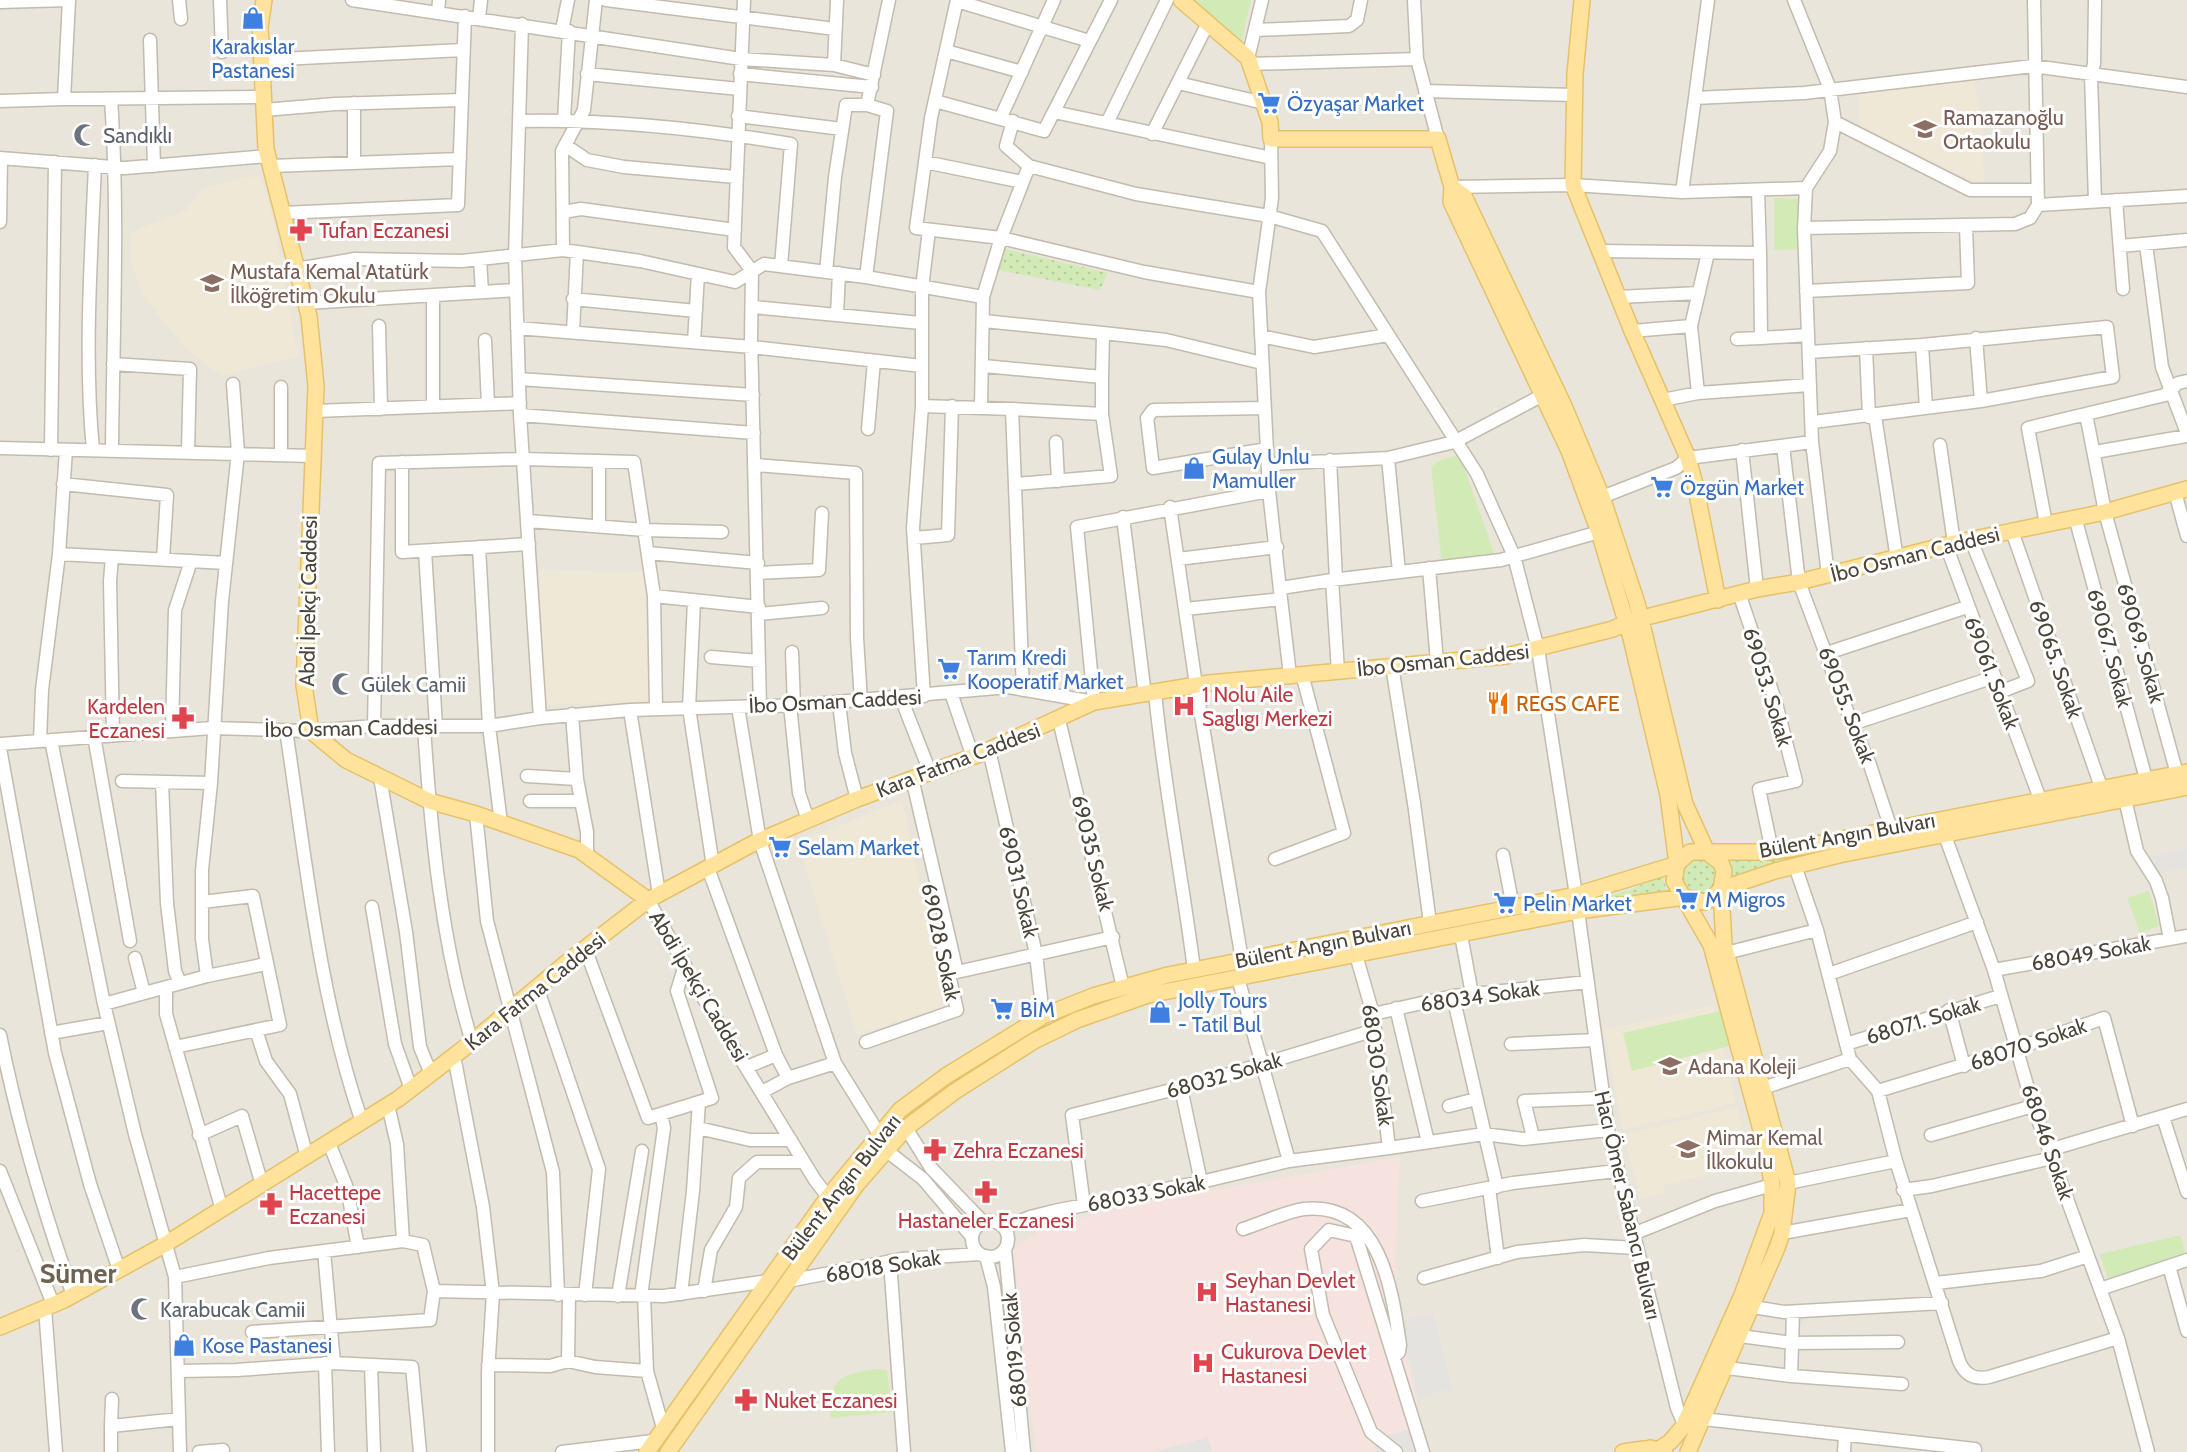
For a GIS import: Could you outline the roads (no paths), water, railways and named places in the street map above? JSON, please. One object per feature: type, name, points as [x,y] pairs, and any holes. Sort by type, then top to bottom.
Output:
[{"type":"main road","name":"Abdi İpekçi Caddesi","points":[[264,0],[260,27],[261,60],[269,161],[306,303],[316,386],[304,685],[311,731],[346,760],[429,801],[476,814],[579,850],[653,897]]},
{"type":"main road","points":[[1181,0],[1249,61],[1270,122],[1271,139],[1438,139],[1452,187],[1451,202],[1569,451],[1634,620],[1668,795],[1677,864],[1674,881],[1711,945],[1768,1156],[1772,1185],[1772,1213],[1742,1295],[1684,1424],[1670,1442],[1652,1451],[1623,1452]]},
{"type":"main road","points":[[1582,0],[1575,95],[1573,185],[1632,331],[1688,458],[1718,600]]},
{"type":"main road","points":[[1452,187],[1464,196],[1564,406],[1602,497],[1683,795],[1707,852],[1721,863],[1724,871],[1721,889],[1726,952],[1788,1183],[1782,1233],[1727,1368],[1688,1452]]},
{"type":"main road","name":"İbo Osman Caddesi","points":[[1094,702],[1196,685],[1506,656],[1621,627],[1634,620],[1739,593],[1799,582],[1950,544],[2105,512],[2181,491]]},
{"type":"main road","name":"Kara Fatma Caddesi","points":[[0,1327],[73,1295],[164,1245],[388,1105],[472,1042],[585,948],[653,897],[760,841],[857,799],[973,757],[1059,720],[1094,702]]},
{"type":"main road","name":"Bülent Angın Bulvarı","points":[[650,1447],[828,1197],[900,1110],[1043,1016],[1123,987],[1194,969],[1576,895],[1677,864],[1690,852],[1772,851],[2182,773]]},
{"type":"main road","name":"Bülent Angın Bulvarı","points":[[668,1452],[857,1184],[906,1128],[954,1092],[1034,1041],[1077,1020],[1148,995],[1578,911],[1685,897],[1704,902],[1712,899],[1721,889],[1795,866],[1944,833],[2187,787]]},
{"type":"street","points":[[0,2],[69,0],[64,99]]},
{"type":"street","points":[[179,0],[181,19]]},
{"type":"street","points":[[220,0],[222,52]]},
{"type":"street","points":[[352,0],[439,6],[465,16],[741,59],[834,65],[873,81]]},
{"type":"street","points":[[479,18],[482,0]]},
{"type":"street","points":[[564,120],[568,0]]},
{"type":"street","points":[[563,250],[562,151],[584,110],[590,35],[596,0]]},
{"type":"street","points":[[606,0],[836,29]]},
{"type":"street","points":[[744,0],[734,247],[752,272],[760,706]]},
{"type":"street","points":[[834,65],[837,0]]},
{"type":"street","points":[[867,105],[889,0]]},
{"type":"street","points":[[1001,117],[1054,0]]},
{"type":"street","points":[[935,101],[1001,117],[1044,131],[1111,0]]},
{"type":"street","points":[[1107,123],[1167,0]]},
{"type":"street","points":[[1262,0],[1249,61],[1417,59]]},
{"type":"street","points":[[1256,30],[1349,26],[1357,20],[1361,0]]},
{"type":"street","points":[[1414,0],[1417,59],[1438,139]]},
{"type":"street","points":[[1682,192],[1708,0]]},
{"type":"street","points":[[1783,0],[1803,20]]},
{"type":"street","points":[[1794,0],[1830,89],[1835,123],[1830,151],[1806,188],[1804,228],[1812,442],[1828,575]]},
{"type":"street","points":[[1801,0],[1803,20]]},
{"type":"street","points":[[1804,228],[2015,224],[2030,218],[2038,205],[2033,66],[2034,0]]},
{"type":"street","points":[[2095,0],[2094,64],[2091,75],[2095,201]]},
{"type":"street","points":[[1089,41],[957,1],[935,101],[916,228],[1001,238],[1144,272],[1259,292]]},
{"type":"street","points":[[283,213],[458,205],[465,16]]},
{"type":"street","points":[[1152,134],[1208,23]]},
{"type":"street","points":[[522,24],[515,255],[520,409],[540,718]]},
{"type":"street","points":[[150,40],[154,166]]},
{"type":"street","points":[[261,60],[464,50]]},
{"type":"street","points":[[946,51],[1022,72]]},
{"type":"street","points":[[1695,98],[1804,93],[2033,66],[2187,87]]},
{"type":"street","points":[[587,74],[739,89]]},
{"type":"street","points":[[740,74],[873,81]]},
{"type":"street","points":[[1178,83],[1264,103]]},
{"type":"street","points":[[1425,91],[1575,95]]},
{"type":"street","points":[[0,100],[152,98],[264,104],[462,100]]},
{"type":"street","points":[[111,99],[115,167],[112,450]]},
{"type":"street","points":[[354,103],[354,163]]},
{"type":"street","points":[[837,315],[832,273],[846,105],[867,105],[887,111],[866,277]]},
{"type":"street","points":[[1054,112],[1271,158]]},
{"type":"street","points":[[738,116],[843,129]]},
{"type":"street","points":[[519,121],[579,119],[737,135],[791,144],[781,266]]},
{"type":"street","points":[[1013,121],[1006,146],[1029,166],[1136,194],[1269,216],[1322,231],[1454,442],[1477,474],[1514,556],[1538,649],[1576,895]]},
{"type":"street","points":[[1835,123],[1971,190],[2037,190]]},
{"type":"street","points":[[1271,139],[1269,216],[1259,292],[1269,491],[1281,594],[1296,675],[1344,833],[1275,858]]},
{"type":"street","points":[[565,145],[587,160],[624,168],[736,177]]},
{"type":"street","points":[[0,222],[1,158],[115,167],[269,161],[354,163],[460,159]]},
{"type":"street","points":[[51,450],[55,162]]},
{"type":"street","points":[[925,162],[1022,182]]},
{"type":"street","points":[[93,450],[90,420],[90,295],[95,165]]},
{"type":"street","points":[[981,406],[984,366],[983,297],[1001,238],[1029,166]]},
{"type":"street","points":[[1452,187],[1573,185],[1682,192],[1806,188]]},
{"type":"street","points":[[1758,190],[1761,338]]},
{"type":"street","points":[[2038,205],[2187,196]]},
{"type":"street","points":[[2116,200],[2123,289]]},
{"type":"street","points":[[563,212],[592,210],[735,230]]},
{"type":"street","points":[[1806,291],[1968,283],[1966,226]]},
{"type":"street","points":[[924,696],[914,538],[922,406],[922,288],[929,230]]},
{"type":"street","points":[[2120,246],[2187,240]]},
{"type":"street","points":[[2095,452],[2187,434],[2162,367],[2146,244]]},
{"type":"street","points":[[297,269],[355,259],[480,259],[563,250],[640,261],[735,282],[764,264],[866,277],[983,297]]},
{"type":"street","points":[[1599,251],[1760,253]]},
{"type":"street","points":[[573,332],[573,299],[578,252]]},
{"type":"street","points":[[1698,393],[1691,326],[1708,253]]},
{"type":"street","points":[[480,259],[482,292]]},
{"type":"street","points":[[694,342],[698,274]]},
{"type":"street","points":[[306,303],[516,290]]},
{"type":"street","points":[[1618,297],[1699,293]]},
{"type":"street","points":[[433,295],[434,406]]},
{"type":"street","points":[[573,299],[696,311]]},
{"type":"street","points":[[753,307],[921,323]]},
{"type":"street","points":[[984,321],[1166,340],[1263,363]]},
{"type":"street","points":[[379,326],[381,409]]},
{"type":"street","points":[[1632,331],[1691,326]]},
{"type":"street","points":[[1809,352],[1922,345],[2107,327],[2113,377],[1981,401],[1812,422]]},
{"type":"street","points":[[517,328],[752,347],[922,366]]},
{"type":"street","points":[[1016,484],[1111,476],[1102,414],[1103,333]]},
{"type":"street","points":[[1261,336],[1314,347],[1388,335]]},
{"type":"street","points":[[1737,339],[1808,335]]},
{"type":"street","points":[[1976,338],[1981,401]]},
{"type":"street","points":[[485,340],[488,404]]},
{"type":"street","points":[[1922,345],[1926,408]]},
{"type":"street","points":[[1866,348],[1872,416],[1897,559]]},
{"type":"street","points":[[868,429],[874,361]]},
{"type":"street","points":[[113,364],[190,369],[188,451]]},
{"type":"street","points":[[984,366],[1102,377]]},
{"type":"street","points":[[519,379],[753,395]]},
{"type":"street","points":[[2046,524],[2028,428],[2149,400],[2165,395],[2178,383],[2187,381]]},
{"type":"street","points":[[207,976],[201,870],[211,783],[212,728],[238,453],[233,384]]},
{"type":"street","points":[[1663,400],[1698,393],[1810,385]]},
{"type":"street","points":[[281,387],[281,455]]},
{"type":"street","points":[[1268,464],[1388,458],[1454,442],[1543,395]]},
{"type":"street","points":[[315,411],[488,404],[754,433]]},
{"type":"street","points":[[922,406],[981,406],[1102,414]]},
{"type":"street","points":[[914,538],[948,535],[952,406]]},
{"type":"street","points":[[1012,408],[1023,690]]},
{"type":"street","points":[[1264,408],[1153,410],[1147,418],[1153,468],[1267,449]]},
{"type":"street","name":"69069. Sokak","points":[[2086,414],[2105,512],[2182,773]]},
{"type":"street","points":[[1056,442],[1058,481]]},
{"type":"street","points":[[1602,497],[1676,468],[1688,458],[1812,442]]},
{"type":"street","name":"69061. Sokak","points":[[1940,445],[1950,544],[1967,607],[2040,799]]},
{"type":"street","name":"69055. Sokak","points":[[1783,446],[1799,582],[1852,724],[1870,765],[1891,829]]},
{"type":"street","points":[[0,448],[188,451],[313,456]]},
{"type":"street","points":[[66,450],[59,554],[42,690],[46,740],[108,1023],[164,1245],[175,1277],[180,1452]]},
{"type":"street","points":[[1742,450],[1757,589]]},
{"type":"street","points":[[1388,458],[1399,572]]},
{"type":"street","points":[[374,726],[379,463],[523,459],[634,462],[654,597],[656,709]]},
{"type":"street","points":[[1330,460],[1338,671]]},
{"type":"street","points":[[599,461],[599,526]]},
{"type":"street","points":[[402,462],[402,552],[529,544]]},
{"type":"street","points":[[756,465],[856,473],[857,638],[861,701]]},
{"type":"street","points":[[63,484],[167,495],[163,560]]},
{"type":"street","points":[[1094,702],[1077,527],[1170,507],[1269,491]]},
{"type":"street","points":[[2181,491],[2187,536]]},
{"type":"street","points":[[1170,507],[1196,685],[1242,960]]},
{"type":"street","points":[[648,553],[758,568],[819,570],[822,513]]},
{"type":"street","name":"69067. Sokak","points":[[2074,517],[2146,779]]},
{"type":"street","points":[[1123,518],[1150,694],[1188,912],[1194,969]]},
{"type":"street","points":[[528,521],[645,530],[722,532]]},
{"type":"street","name":"69065. Sokak","points":[[2012,531],[2101,787]]},
{"type":"street","points":[[1185,609],[1281,594],[1334,579],[1514,556],[1599,532]]},
{"type":"street","points":[[1971,540],[2028,681],[2000,692]]},
{"type":"street","points":[[478,547],[489,726],[501,823]]},
{"type":"street","points":[[1178,559],[1277,548]]},
{"type":"street","points":[[425,551],[430,727],[429,801],[455,987],[472,1042]]},
{"type":"street","points":[[59,554],[226,563]]},
{"type":"street","points":[[112,557],[110,581],[113,735]]},
{"type":"street","points":[[172,730],[175,610],[191,561]]},
{"type":"street","points":[[1429,568],[1437,662]]},
{"type":"street","name":"69053. Sokak","points":[[1739,593],[1776,703],[1796,781],[1758,789],[1772,851]]},
{"type":"street","points":[[654,597],[759,611],[822,608]]},
{"type":"street","points":[[694,601],[689,708],[710,867],[776,1055],[788,1078]]},
{"type":"street","points":[[1827,653],[1967,607]]},
{"type":"street","points":[[792,652],[792,705],[799,793],[808,820]]},
{"type":"street","points":[[711,657],[759,661]]},
{"type":"street","points":[[1392,666],[1430,923]]},
{"type":"street","points":[[1852,724],[1994,676]]},
{"type":"street","name":"İbo Osman Caddesi","points":[[0,746],[46,740],[212,728],[311,731],[374,726],[489,726],[572,714],[839,703],[1008,687],[1094,702]]},
{"type":"street","points":[[951,693],[973,757]]},
{"type":"street","points":[[901,698],[930,772]]},
{"type":"street","points":[[839,703],[845,753],[857,799]]},
{"type":"street","points":[[738,707],[760,841],[835,1063],[879,1134]]},
{"type":"street","points":[[630,710],[653,897]]},
{"type":"street","points":[[572,714],[577,779],[587,832],[587,856]]},
{"type":"street","name":"69035 Sokak","points":[[1059,720],[1113,937],[1123,987]]},
{"type":"street","points":[[286,730],[314,916],[344,1071],[362,1122]]},
{"type":"street","points":[[94,736],[130,941]]},
{"type":"street","points":[[0,746],[51,1033],[90,1184],[119,1270]]},
{"type":"street","name":"69031 Sokak","points":[[989,750],[1036,954],[1043,1016]]},
{"type":"street","points":[[527,776],[577,779]]},
{"type":"street","points":[[380,777],[406,932],[420,1047],[431,1074]]},
{"type":"street","points":[[909,779],[957,972],[1113,937]]},
{"type":"street","name":"69028 Sokak","points":[[867,1042],[957,1010],[909,779]]},
{"type":"street","points":[[122,781],[211,783]]},
{"type":"street","points":[[162,782],[167,903],[175,971],[180,983]]},
{"type":"street","points":[[2125,799],[2137,851],[2156,881],[2162,898],[2170,939]]},
{"type":"street","points":[[530,801],[581,801]]},
{"type":"street","points":[[476,814],[487,921],[553,1172],[568,1361]]},
{"type":"street","name":"68046 Sokak","points":[[1944,833],[1994,970],[2033,1106],[2118,1338],[2148,1452]]},
{"type":"street","points":[[1503,855],[1513,907]]},
{"type":"street","points":[[1795,866],[1817,930],[1850,1059],[1878,1091],[1903,1190],[1936,1283],[1963,1370],[1979,1379],[2118,1338]]},
{"type":"street","points":[[175,1047],[280,1025],[253,897],[202,902]]},
{"type":"street","name":"Abdi İpekçi Caddesi","points":[[653,897],[685,965],[804,1162],[828,1197]]},
{"type":"street","points":[[372,907],[395,1044],[411,1089]]},
{"type":"street","name":"Hacı Ömer Sabancı Bulvarı","points":[[1578,911],[1601,1098],[1616,1171],[1677,1408],[1684,1424]]},
{"type":"street","points":[[1829,974],[1977,922]]},
{"type":"street","points":[[1726,952],[1817,930]]},
{"type":"street","points":[[1461,935],[1472,994]]},
{"type":"street","name":"68049 Sokak","points":[[1994,970],[2187,936]]},
{"type":"street","points":[[585,948],[648,1118],[712,1098],[677,991],[685,965]]},
{"type":"street","name":"68030 Sokak","points":[[1289,1161],[1389,1148],[1373,1014],[1356,955]]},
{"type":"street","points":[[135,958],[144,993]]},
{"type":"street","points":[[104,1004],[207,976],[266,964]]},
{"type":"street","points":[[1238,978],[1289,1161]]},
{"type":"street","name":"68034 Sokak","points":[[1373,1014],[1453,996],[1588,982]]},
{"type":"street","points":[[166,987],[165,1014],[222,1210]]},
{"type":"street","points":[[537,987],[599,1169],[585,1295]]},
{"type":"street","points":[[1453,996],[1484,1134],[1493,1187],[1498,1258]]},
{"type":"street","name":"68071. Sokak","points":[[1846,1044],[1949,1010],[2000,996]]},
{"type":"street","points":[[1396,1008],[1428,1142]]},
{"type":"street","points":[[1949,1010],[1964,1066]]},
{"type":"street","name":"68070 Sokak","points":[[1878,1091],[1964,1066],[2104,1018],[2133,1126]]},
{"type":"street","points":[[51,1033],[108,1023]]},
{"type":"street","points":[[256,1030],[266,1061],[290,1094],[307,1157]]},
{"type":"street","name":"68032 Sokak","points":[[1084,1205],[1072,1115],[1181,1088],[1375,1030]]},
{"type":"street","points":[[0,1035],[12,1092],[48,1222],[73,1295]]},
{"type":"street","points":[[1510,1044],[1594,1040]]},
{"type":"street","points":[[747,1066],[776,1055]]},
{"type":"street","points":[[454,1056],[483,1207],[493,1293],[488,1365],[488,1452]]},
{"type":"street","points":[[1762,1089],[1850,1059]]},
{"type":"street","points":[[762,1092],[788,1078],[835,1063]]},
{"type":"street","points":[[1181,1088],[1201,1182]]},
{"type":"street","points":[[1533,1137],[1524,1101],[1601,1098]]},
{"type":"street","points":[[1449,1106],[1476,1099]]},
{"type":"street","points":[[681,1294],[693,1191],[699,1102]]},
{"type":"street","points":[[388,1105],[397,1144],[403,1241]]},
{"type":"street","points":[[1931,1135],[2033,1106]]},
{"type":"street","points":[[1903,1190],[2050,1154],[2187,1109]]},
{"type":"street","points":[[661,1114],[664,1128],[643,1296],[647,1371],[663,1428]]},
{"type":"street","points":[[199,1135],[242,1116],[262,1185]]},
{"type":"street","points":[[2163,1117],[2187,1192]]},
{"type":"street","points":[[698,1128],[750,1140],[791,1140]]},
{"type":"street","points":[[906,1128],[931,1168],[983,1222]]},
{"type":"street","points":[[1389,1148],[1484,1134],[1523,1138],[1608,1130]]},
{"type":"street","points":[[329,1143],[347,1188],[358,1247]]},
{"type":"street","points":[[618,1296],[642,1151]]},
{"type":"street","points":[[887,1151],[923,1179],[972,1237],[974,1246],[983,1255],[996,1256],[1005,1249],[1008,1238],[1004,1228],[994,1221],[983,1222],[975,1228],[972,1237]]},
{"type":"street","name":"68033 Sokak","points":[[1004,1228],[1030,1217],[1201,1182],[1289,1161]]},
{"type":"street","points":[[1788,1183],[1896,1161]]},
{"type":"street","points":[[704,1291],[711,1250],[736,1207],[739,1178],[757,1162],[804,1162]]},
{"type":"street","points":[[0,1170],[49,1306],[56,1452]]},
{"type":"street","points":[[1422,1201],[1493,1187],[1616,1171]]},
{"type":"street","points":[[1633,1234],[1714,1201],[1772,1185]]},
{"type":"street","points":[[1243,1229],[1304,1209],[1334,1210],[1366,1230],[1385,1269],[1400,1345],[1399,1352],[1394,1357]]},
{"type":"street","points":[[1782,1233],[1911,1210]]},
{"type":"street","points":[[1396,1452],[1371,1431],[1323,1315],[1311,1249],[1329,1230],[1356,1236],[1422,1452]]},
{"type":"street","points":[[175,1277],[268,1258],[403,1241],[423,1245],[434,1291],[429,1320],[252,1332]]},
{"type":"street","points":[[1424,1278],[1517,1252],[1584,1245],[1636,1248]]},
{"type":"street","name":"68019 Sokak","points":[[1005,1249],[1024,1452]]},
{"type":"street","points":[[324,1251],[332,1327],[329,1363],[328,1452]]},
{"type":"street","name":"68018 Sokak","points":[[788,1281],[890,1261],[983,1255]]},
{"type":"street","name":"68019 Sokak","points":[[983,1255],[994,1287],[1012,1452]]},
{"type":"street","points":[[1936,1283],[2041,1270],[2088,1256]]},
{"type":"street","points":[[2100,1289],[2187,1260]]},
{"type":"street","points":[[890,1261],[904,1452]]},
{"type":"street","points":[[2169,1266],[2187,1332]]},
{"type":"street","points":[[434,1291],[643,1296],[681,1294],[768,1281]]},
{"type":"street","points":[[1753,1307],[1770,1312],[1792,1312],[1942,1303]]},
{"type":"street","points":[[1791,1376],[1792,1312]]},
{"type":"street","points":[[1740,1336],[1792,1343],[1898,1342]]},
{"type":"street","points":[[488,1365],[550,1366],[568,1361],[595,1367],[647,1371]]},
{"type":"street","points":[[178,1371],[237,1370],[329,1363],[412,1367],[420,1452]]},
{"type":"street","points":[[371,1365],[374,1452]]},
{"type":"street","points":[[1727,1368],[1791,1376],[1902,1384]]},
{"type":"street","points":[[111,1452],[112,1399]]},
{"type":"street","points":[[111,1426],[179,1419]]},
{"type":"street","points":[[1703,1419],[1975,1449],[1974,1452]]},
{"type":"street","points":[[1844,1452],[1845,1435]]},
{"type":"street","points":[[562,1452],[650,1447]]},
{"type":"street","points":[[199,1452],[223,1450]]},
{"type":"place","name":"Karakıslar Pastanesi","points":[[253,18]]},
{"type":"place","name":"Özyaşar Market","points":[[1269,103]]},
{"type":"place","name":"Ramazanoğlu Ortaokulu","points":[[1925,129]]},
{"type":"place","name":"Sandıklı","points":[[85,135]]},
{"type":"place","name":"Tufan Eczanesi","points":[[301,230]]},
{"type":"place","name":"Mustafa Kemal Atatürk İlköğretim Okulu","points":[[212,283]]},
{"type":"place","name":"Gulay Unlu Mamuller","points":[[1194,468]]},
{"type":"place","name":"Özgün Market","points":[[1662,487]]},
{"type":"place","name":"Tarım Kredi Kooperatif Market","points":[[949,669]]},
{"type":"place","name":"Gülek Camii","points":[[343,684]]},
{"type":"place","name":"REGS CAFE","points":[[1498,703]]},
{"type":"place","name":"1 Nolu Aile Saglıgı Merkezi","points":[[1184,706]]},
{"type":"place","name":"Kardelen Eczanesi","points":[[183,718]]},
{"type":"place","name":"Selam Market","points":[[780,847]]},
{"type":"place","name":"M Migros","points":[[1687,899]]},
{"type":"place","name":"Pelin Market","points":[[1505,903]]},
{"type":"place","name":"BİM","points":[[1002,1009]]},
{"type":"place","name":"Jolly Tours - Tatil Bul","points":[[1160,1012]]},
{"type":"place","name":"Adana Koleji","points":[[1670,1066]]},
{"type":"place","name":"Mimar Kemal İlkokulu","points":[[1688,1149]]},
{"type":"place","name":"Zehra Eczanesi","points":[[935,1150]]},
{"type":"place","name":"Hastaneler Eczanesi","points":[[986,1192]]},
{"type":"place","name":"Hacettepe Eczanesi","points":[[271,1204]]},
{"type":"place","name":"Seyhan Devlet Hastanesi","points":[[1207,1292]]},
{"type":"place","name":"Karabucak Camii","points":[[142,1309]]},
{"type":"place","name":"Kose Pastanesi","points":[[184,1345]]},
{"type":"place","name":"Cukurova Devlet Hastanesi","points":[[1203,1363]]},
{"type":"place","name":"Nuket Eczanesi","points":[[746,1400]]},
{"type":"district","name":"Sümer","points":[[78,1273]]}]
